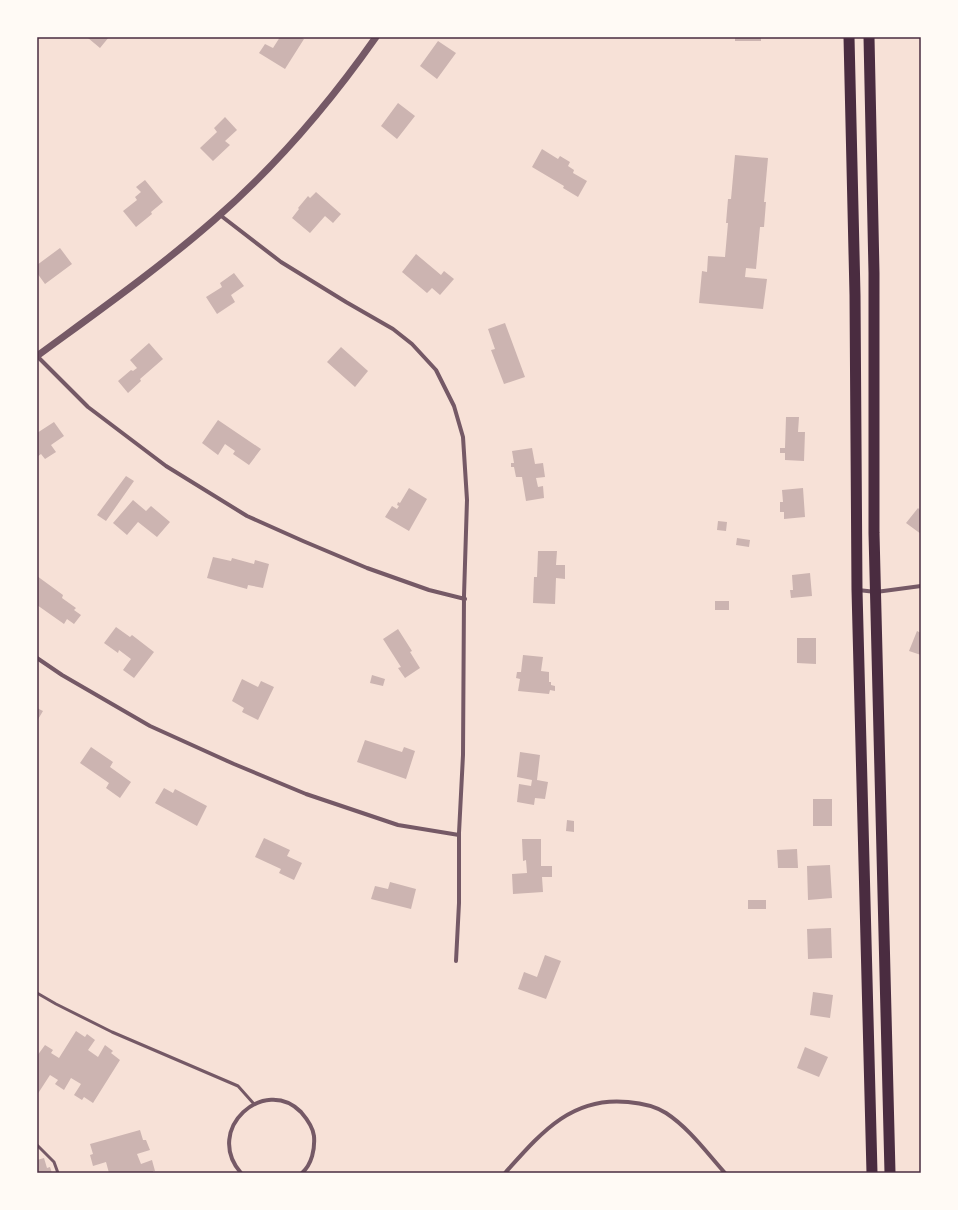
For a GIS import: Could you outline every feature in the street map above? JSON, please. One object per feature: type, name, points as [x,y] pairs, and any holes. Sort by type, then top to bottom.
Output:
[{"type":"highway","points":[[849,37],[855,294],[857,590],[872,1173]]},
{"type":"highway","points":[[870,37],[874,273],[874,470],[876,592],[890,1173]]},
{"type":"street","points":[[376,37],[352,72],[323,108],[289,147],[253,184],[166,260],[37,356],[94,412],[166,466],[247,516],[367,568],[429,590],[465,599]]},
{"type":"street","points":[[220,214],[281,262],[393,329],[412,344],[436,370],[454,406],[463,437],[467,500],[464,748],[459,835],[459,903],[456,961]]},
{"type":"street","points":[[857,590],[876,592],[921,586]]},
{"type":"street","points":[[37,658],[62,675],[150,726],[234,764],[306,794],[398,825],[459,835]]},
{"type":"street","points":[[241,1173],[232,1161],[230,1153],[229,1137],[232,1128],[246,1109],[254,1104],[272,1100],[282,1102],[295,1108],[306,1117],[314,1134],[313,1153],[310,1162],[302,1173]]},
{"type":"street","points":[[506,1173],[549,1127],[568,1114],[584,1107],[602,1102],[620,1101],[643,1105],[665,1112],[682,1125],[725,1173]]},
{"type":"lane","points":[[37,993],[112,1032],[238,1086],[254,1104]]},
{"type":"lane","points":[[37,1145],[54,1162],[58,1173]]},
{"type":"building","points":[[109,37],[100,48],[88,38]]},
{"type":"building","points":[[280,37],[300,37],[304,39],[285,69],[259,53],[265,44],[273,48]]},
{"type":"building","points":[[735,37],[761,37],[761,41],[735,41]]},
{"type":"building","points":[[438,41],[456,53],[437,79],[420,66]]},
{"type":"building","points":[[398,103],[415,116],[397,139],[381,126]]},
{"type":"building","points":[[225,117],[237,130],[225,141],[230,145],[213,161],[200,148],[217,132],[214,128]]},
{"type":"building","points":[[542,149],[558,159],[560,156],[570,162],[568,166],[574,170],[573,173],[587,181],[578,197],[563,188],[564,186],[532,167]]},
{"type":"building","points":[[735,155],[768,158],[764,202],[766,202],[764,227],[760,227],[756,269],[746,268],[745,277],[767,279],[763,309],[699,303],[702,271],[707,272],[708,256],[725,257],[728,223],[726,223],[728,199],[731,199]]},
{"type":"building","points":[[145,180],[163,202],[151,212],[152,214],[136,227],[123,211],[137,200],[135,197],[141,192],[136,187]]},
{"type":"building","points":[[316,192],[341,214],[333,223],[325,216],[310,233],[292,218],[308,196],[310,198]]},
{"type":"building","points":[[60,248],[72,264],[45,284],[37,273],[37,265]]},
{"type":"building","points":[[416,254],[441,275],[444,271],[454,279],[440,295],[432,288],[427,293],[402,272]]},
{"type":"building","points":[[234,273],[244,286],[231,295],[235,302],[217,314],[206,297],[222,287],[220,283]]},
{"type":"building","points":[[505,323],[525,377],[504,384],[491,350],[495,349],[488,329]]},
{"type":"building","points":[[149,343],[163,359],[140,379],[141,381],[128,393],[118,381],[131,370],[133,371],[137,368],[130,360]]},
{"type":"building","points":[[341,347],[368,371],[355,387],[327,362]]},
{"type":"building","points":[[786,417],[799,417],[798,432],[805,432],[804,461],[785,460],[785,453],[780,453],[780,448],[785,448]]},
{"type":"building","points":[[218,420],[261,449],[249,465],[233,454],[235,451],[225,444],[218,455],[202,443]]},
{"type":"building","points":[[54,422],[64,436],[51,445],[56,452],[45,459],[41,454],[37,457],[37,433]]},
{"type":"building","points":[[532,448],[535,464],[543,463],[545,477],[536,478],[538,487],[543,486],[544,498],[526,501],[522,477],[516,477],[514,467],[511,467],[511,463],[514,463],[512,451]]},
{"type":"building","points":[[126,476],[134,481],[106,521],[97,515]]},
{"type":"building","points":[[409,488],[427,499],[409,531],[385,517],[392,506],[397,509],[399,506],[397,505],[398,502],[400,503]]},
{"type":"building","points":[[803,488],[805,517],[784,519],[784,512],[780,512],[780,502],[783,502],[782,490]]},
{"type":"building","points":[[133,500],[146,511],[151,506],[170,522],[157,537],[138,522],[127,535],[113,523]]},
{"type":"building","points":[[918,508],[921,511],[921,534],[906,523]]},
{"type":"building","points":[[718,521],[727,522],[726,531],[717,530]]},
{"type":"building","points":[[737,538],[750,540],[749,547],[736,545]]},
{"type":"building","points":[[538,551],[557,551],[556,565],[565,565],[565,579],[556,578],[555,604],[533,603],[534,577],[537,577]]},
{"type":"building","points":[[213,557],[231,561],[232,558],[254,564],[255,560],[269,564],[263,588],[248,585],[247,589],[207,578]]},
{"type":"building","points":[[810,573],[812,596],[791,598],[790,590],[793,590],[792,575]]},
{"type":"building","points":[[37,576],[63,595],[62,598],[76,608],[74,610],[81,615],[74,624],[67,619],[64,624],[37,605]]},
{"type":"building","points":[[715,601],[729,601],[729,610],[715,610]]},
{"type":"building","points":[[116,627],[130,637],[132,635],[154,652],[134,678],[123,670],[131,659],[119,650],[118,653],[104,643]]},
{"type":"building","points":[[398,629],[412,651],[410,652],[420,668],[405,678],[398,668],[401,667],[383,639]]},
{"type":"building","points":[[917,631],[921,633],[921,655],[909,651]]},
{"type":"building","points":[[797,638],[816,638],[816,664],[797,663]]},
{"type":"building","points":[[523,655],[543,657],[541,671],[549,672],[549,682],[551,682],[551,685],[555,686],[555,691],[550,690],[549,694],[518,691],[520,679],[516,678],[517,672],[521,672]]},
{"type":"building","points":[[372,675],[385,679],[383,686],[370,683]]},
{"type":"building","points":[[242,679],[258,687],[261,681],[274,687],[258,720],[242,712],[244,708],[232,701]]},
{"type":"building","points":[[37,708],[43,711],[37,721]]},
{"type":"building","points":[[365,740],[402,752],[404,747],[415,751],[406,779],[357,762]]},
{"type":"building","points":[[91,747],[113,762],[110,767],[131,782],[120,798],[106,788],[109,783],[80,763]]},
{"type":"building","points":[[520,752],[540,755],[537,780],[548,782],[545,799],[535,798],[534,805],[517,802],[519,784],[531,786],[532,780],[517,777]]},
{"type":"building","points":[[164,788],[173,793],[175,789],[207,806],[197,826],[155,803]]},
{"type":"building","points":[[813,799],[832,799],[832,826],[813,826]]},
{"type":"building","points":[[567,820],[574,821],[574,832],[566,831]]},
{"type":"building","points":[[264,838],[290,850],[287,856],[302,863],[294,880],[279,873],[281,869],[255,857]]},
{"type":"building","points":[[522,839],[541,839],[541,866],[552,866],[552,877],[542,877],[543,892],[513,894],[512,874],[527,873],[526,860],[523,861]]},
{"type":"building","points":[[797,849],[798,868],[778,868],[777,850]]},
{"type":"building","points":[[830,865],[832,898],[808,900],[807,866]]},
{"type":"building","points":[[390,882],[416,889],[411,909],[371,899],[375,886],[388,889]]},
{"type":"building","points":[[748,900],[766,900],[766,909],[748,909]]},
{"type":"building","points":[[831,928],[832,958],[808,959],[807,929]]},
{"type":"building","points":[[545,955],[561,961],[546,999],[518,989],[524,972],[537,977]]},
{"type":"building","points":[[813,992],[833,995],[830,1018],[810,1015]]},
{"type":"building","points":[[76,1031],[85,1037],[87,1034],[95,1040],[88,1050],[98,1057],[105,1045],[113,1051],[111,1053],[120,1060],[93,1103],[84,1097],[82,1100],[74,1095],[81,1084],[71,1078],[64,1090],[55,1084],[58,1080],[50,1075],[37,1095],[37,1056],[45,1045],[53,1050],[51,1053],[59,1058]]},
{"type":"building","points":[[805,1047],[828,1057],[819,1077],[797,1068]]},
{"type":"building","points":[[140,1130],[143,1140],[146,1140],[150,1150],[137,1154],[141,1164],[152,1160],[155,1171],[153,1171],[153,1173],[109,1173],[106,1162],[93,1166],[90,1155],[93,1154],[90,1144]]},
{"type":"building","points":[[44,1158],[47,1168],[50,1167],[52,1173],[37,1173],[37,1160]]}]
